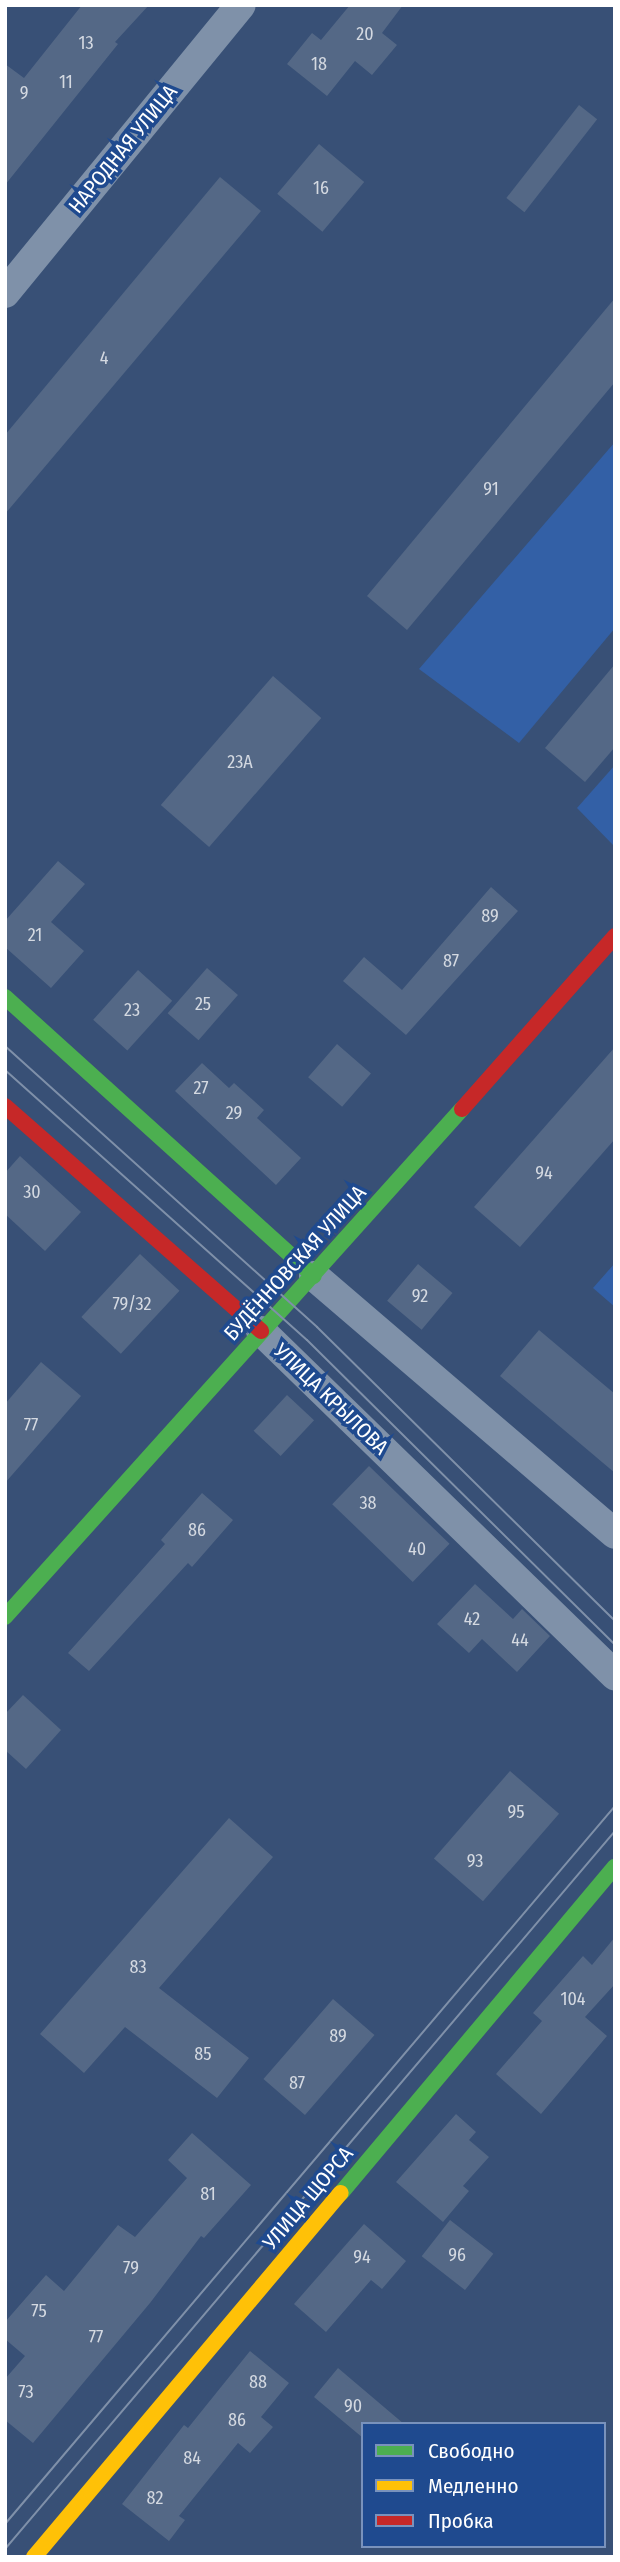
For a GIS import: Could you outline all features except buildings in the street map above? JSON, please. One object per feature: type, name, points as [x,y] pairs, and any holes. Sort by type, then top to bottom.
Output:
[{"type":"street","name":"НАРОДНАЯ УЛИЦА","points":[[5,293],[240,5]]},
{"type":"street","name":"БУДЁННОВСКАЯ УЛИЦА","points":[[5,1617],[261,1331],[314,1276],[615,936]]},
{"type":"street","points":[[5,997],[314,1276],[615,1534]]},
{"type":"street","name":"УЛИЦА КРЫЛОВА","points":[[5,1106],[261,1331],[615,1675]]},
{"type":"street","name":"УЛИЦА ЩОРСА","points":[[34,2557],[615,1867]]},
{"type":"shaded area","points":[[615,442],[615,628],[519,743],[419,669]]},
{"type":"shaded area","points":[[615,765],[615,847],[577,808]]},
{"type":"shaded area","points":[[615,1263],[615,1307],[593,1288]]},
{"type":"tram line","points":[[5,1046],[317,1327],[615,1621]]},
{"type":"tram line","points":[[5,1070],[307,1340],[615,1645]]},
{"type":"tram line","points":[[5,2524],[615,1806]]},
{"type":"tram line","points":[[5,2549],[615,1831]]},
{"type":"traffic: fast","points":[[5,997],[314,1276]]},
{"type":"traffic: fast","points":[[5,1617],[462,1109]]},
{"type":"traffic: fast","points":[[341,2193],[615,1867]]},
{"type":"traffic: slow","points":[[34,2557],[341,2193]]},
{"type":"traffic: jam","points":[[462,1109],[615,936]]},
{"type":"traffic: jam","points":[[5,1106],[261,1331]]}]
